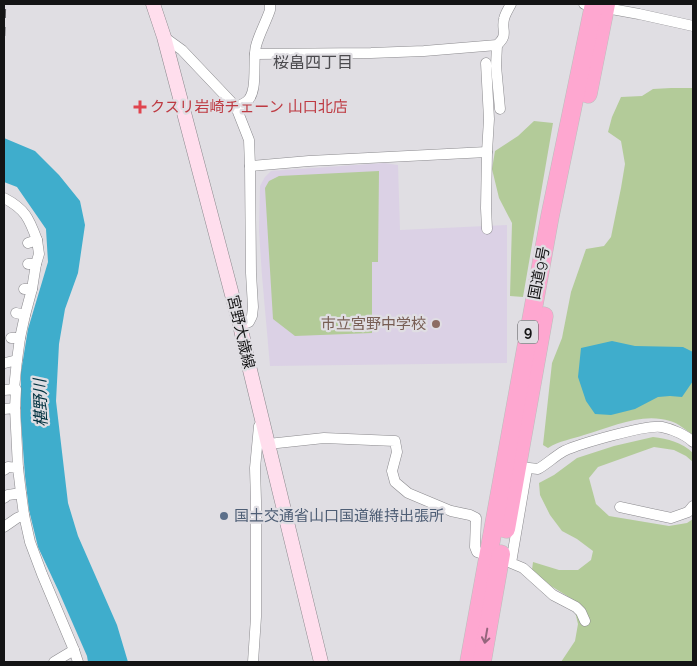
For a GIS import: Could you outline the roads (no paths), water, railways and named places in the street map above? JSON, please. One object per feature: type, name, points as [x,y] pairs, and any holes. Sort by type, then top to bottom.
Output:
[{"type":"highway","name":"国道9号","points":[[482,662],[522,468],[597,5]]},
{"type":"highway","name":"国道9号","points":[[469,662],[550,216],[597,5]]},
{"type":"main road","name":"宮野大歳線","points":[[153,4],[164,37],[240,325],[322,662]]},
{"type":"street","points":[[236,107],[247,102],[251,96],[255,79],[254,61],[256,46],[270,10],[270,4]]},
{"type":"street","points":[[255,54],[372,53],[497,46],[503,40],[505,33],[504,18],[511,4]]},
{"type":"street","points":[[597,5],[693,26]]},
{"type":"street","points":[[164,37],[182,50],[236,107],[249,140],[253,307],[249,322],[240,325]]},
{"type":"street","points":[[497,46],[496,66],[500,109]]},
{"type":"street","points":[[486,63],[489,119],[487,229]]},
{"type":"street","points":[[250,166],[309,161],[487,152]]},
{"type":"street","points":[[4,198],[21,208],[30,222],[32,242],[39,254],[32,264],[16,338],[16,360],[9,390],[16,389],[8,466],[21,493],[30,542],[78,662]]},
{"type":"street","points":[[5,363],[16,360]]},
{"type":"street","points":[[4,409],[15,408]]},
{"type":"street","points":[[253,662],[256,609],[255,468],[258,426],[263,421]]},
{"type":"street","points":[[585,621],[576,607],[552,595],[523,568],[510,563],[522,468],[538,469],[563,451],[653,426],[663,427],[676,432],[693,442]]},
{"type":"street","points":[[268,444],[324,438],[396,441],[397,452],[392,471],[395,482],[408,493],[451,511],[476,518],[475,547],[478,552],[488,556]]},
{"type":"street","points":[[4,498],[8,495],[21,493]]},
{"type":"street","points":[[620,507],[671,518],[688,512],[693,506]]},
{"type":"street","points":[[4,526],[24,515]]},
{"type":"street","points":[[54,662],[74,650]]},
{"type":"water","name":"椹野川","points":[[4,138],[35,151],[59,175],[80,201],[85,225],[78,273],[65,309],[59,344],[56,401],[68,503],[78,536],[117,625],[128,662],[88,662],[38,547],[29,510],[21,421],[21,372],[28,329],[48,262],[46,229],[17,187],[4,182]]},
{"type":"water","points":[[612,341],[635,346],[683,347],[693,352],[693,381],[682,397],[658,397],[635,409],[611,415],[595,414],[586,401],[578,377],[581,348]]},
{"type":"railway","points":[[4,36],[5,4]]},
{"type":"place","name":"クスリ岩崎チェーン 山口北店","points":[[140,107]]},
{"type":"place","name":"市立宮野中学校","points":[[436,324]]},
{"type":"place","name":"国土交通省山口国道維持出張所","points":[[224,516]]},
{"type":"district","name":"桜畠四丁目","points":[[313,62]]}]
